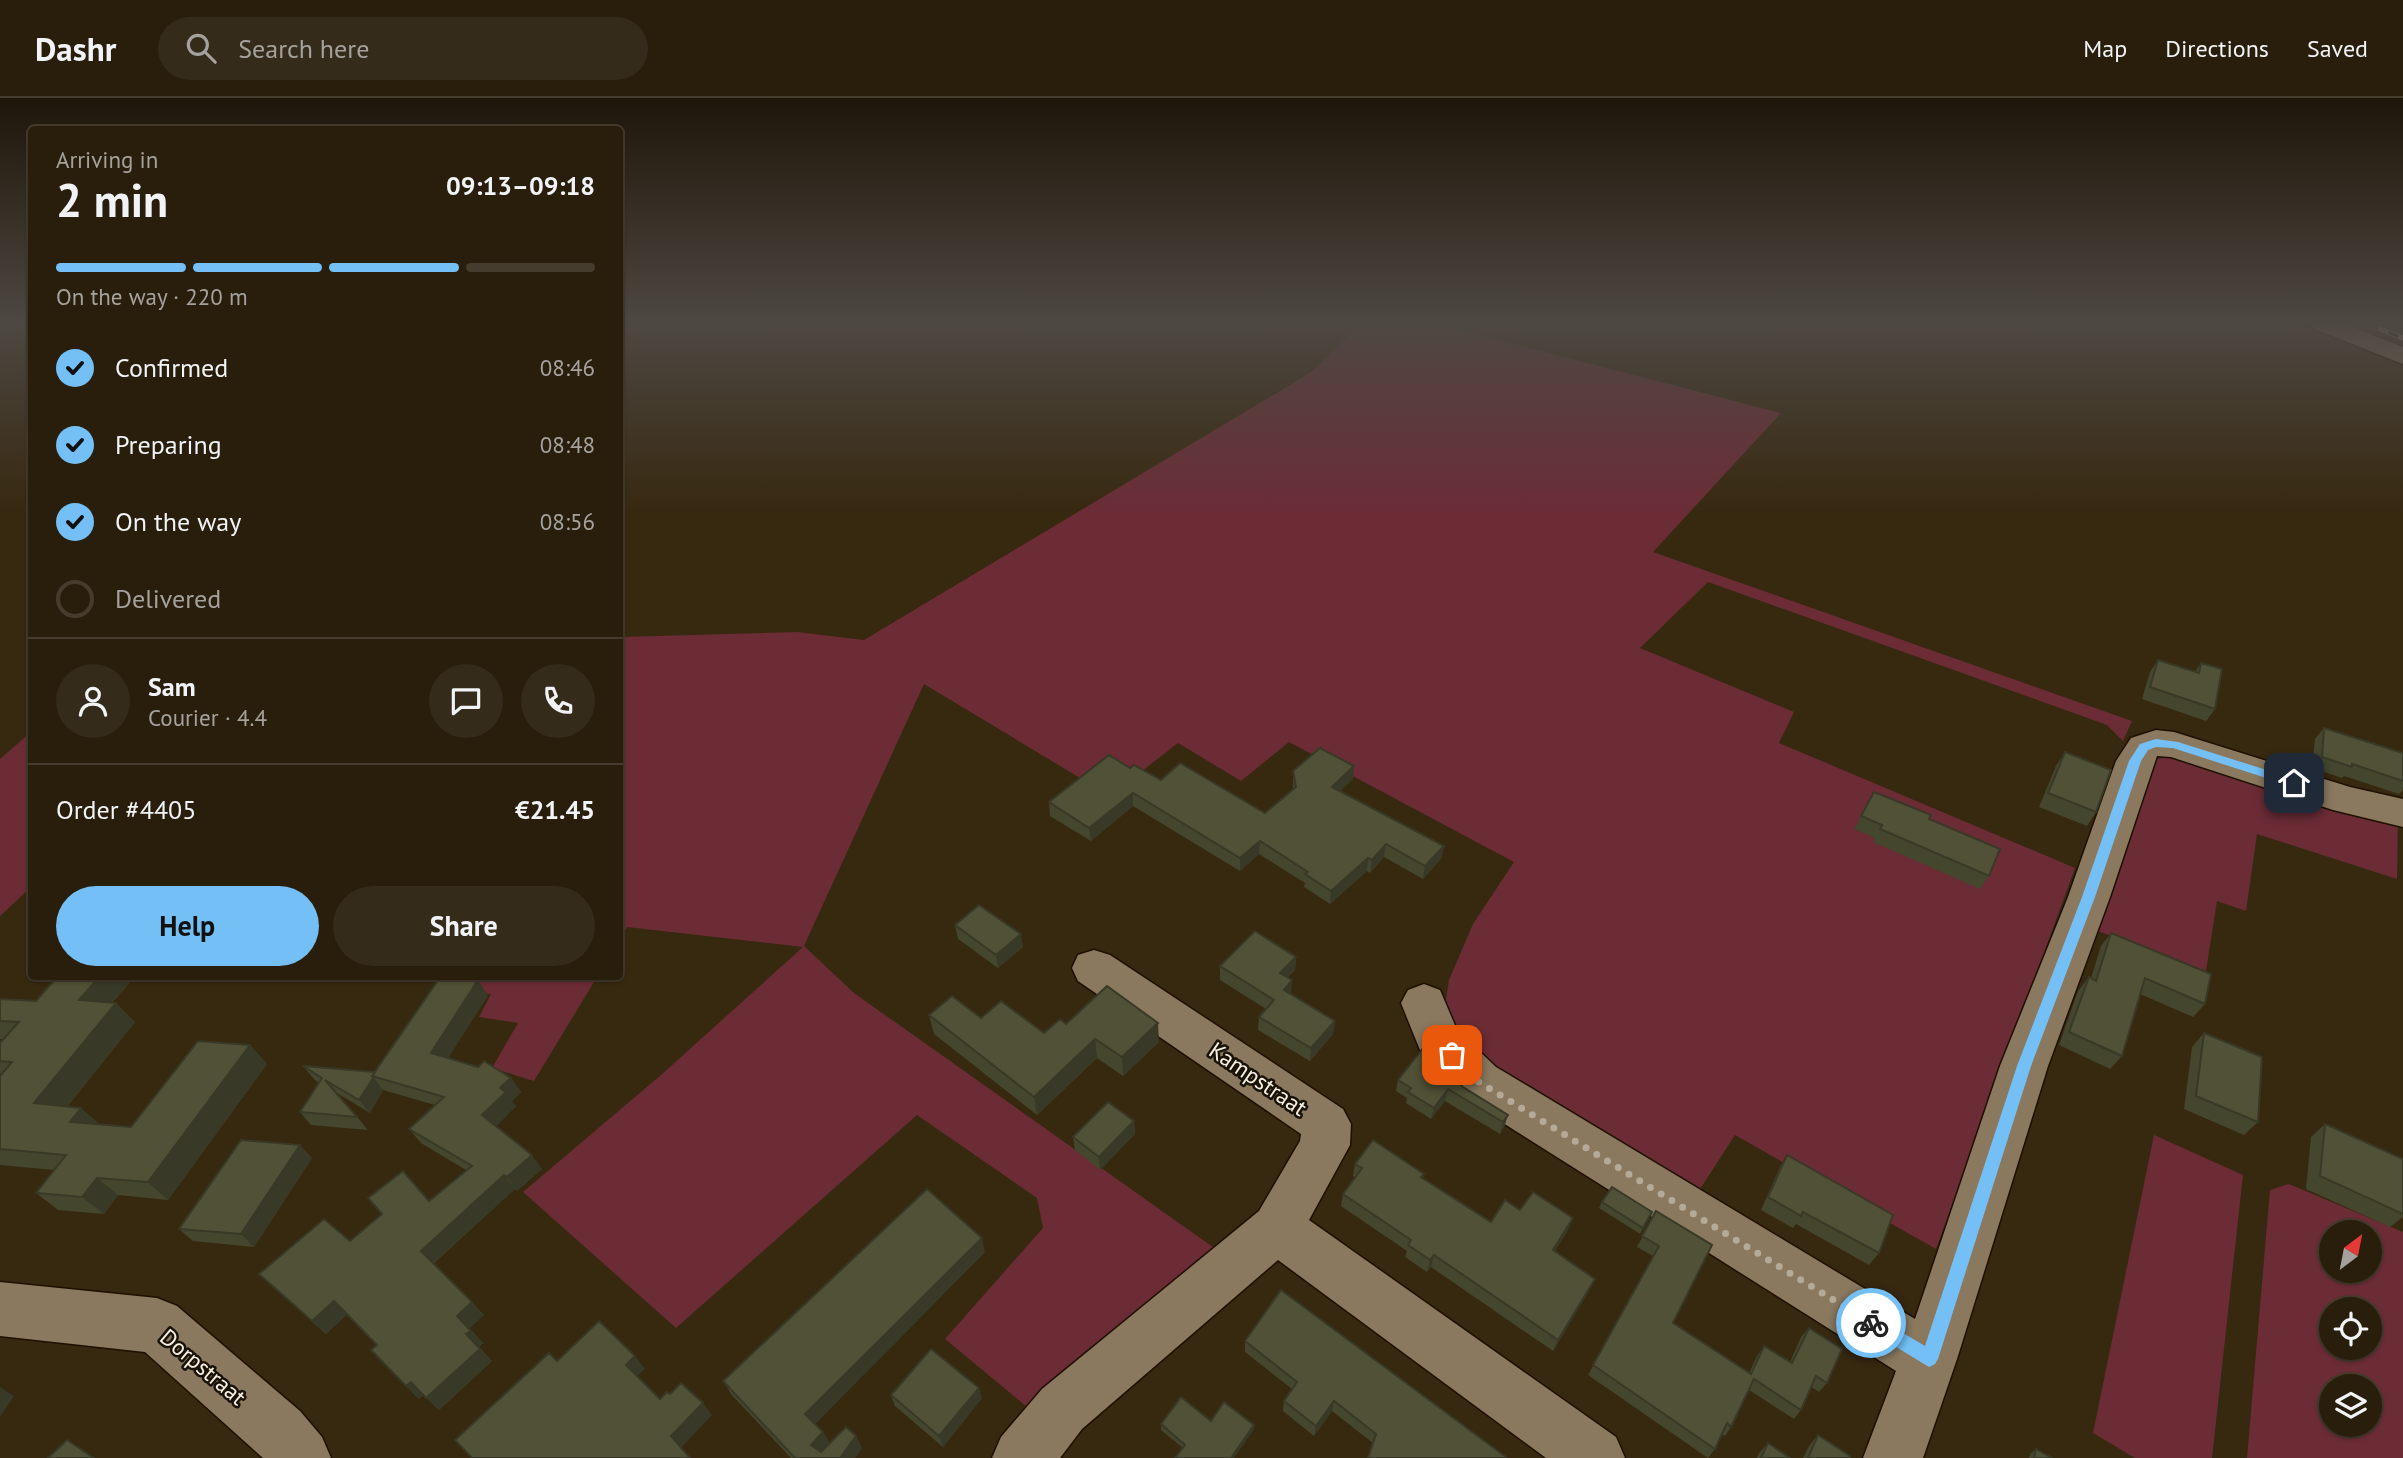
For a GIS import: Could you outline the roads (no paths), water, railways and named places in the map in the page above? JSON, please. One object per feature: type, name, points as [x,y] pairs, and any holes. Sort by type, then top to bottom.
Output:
[{"type":"street","points":[[1893,1458],[1929,1359],[2024,1066],[2089,897],[2135,761],[2144,747],[2156,743],[2174,745],[2347,800],[2403,813]]},
{"type":"street","name":"Kampstraat","points":[[1022,1458],[1062,1409],[1277,1228],[1325,1145],[1326,1124],[1094,968]]},
{"type":"street","points":[[1424,1003],[1438,1041],[1479,1082],[1929,1359]]},
{"type":"street","points":[[1277,1228],[1595,1458]]},
{"type":"street","name":"Dorpstraat","points":[[0,1309],[158,1326],[279,1432],[301,1458]]}]
